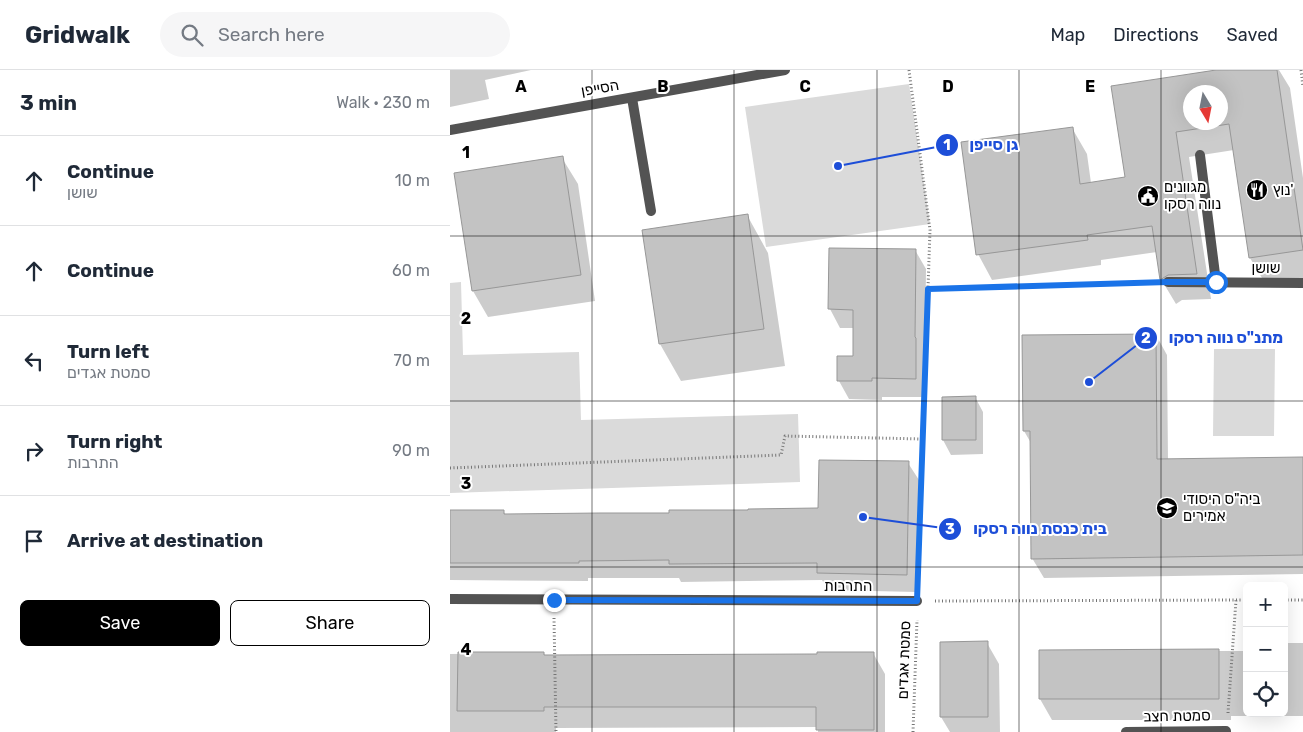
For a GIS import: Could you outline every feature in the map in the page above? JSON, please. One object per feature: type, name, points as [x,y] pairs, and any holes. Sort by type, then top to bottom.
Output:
[{"type":"street","name":"הסייפן","points":[[450,130],[785,70]]},
{"type":"street","points":[[632,98],[651,210]]},
{"type":"street","points":[[1200,155],[1216,282]]},
{"type":"street","name":"שושן","points":[[1168,282],[1303,283]]},
{"type":"street","name":"התרבות","points":[[450,599],[917,601]]},
{"type":"street","name":"סמטת חצב","points":[[1126,732],[1226,731]]},
{"type":"path","name":"סמטת אגדים","points":[[909,70],[930,230],[913,732]]},
{"type":"path","points":[[1301,70],[1303,88]]},
{"type":"path","points":[[928,289],[1168,282]]},
{"type":"path","points":[[450,468],[782,455],[785,436],[923,439]]},
{"type":"path","points":[[554,600],[556,732]]},
{"type":"path","points":[[1226,731],[1236,600]]},
{"type":"path","points":[[917,601],[1243,600]]},
{"type":"path","points":[[1288,600],[1303,600]]},
{"type":"shaded area","points":[[909,84],[930,224],[766,247],[745,107]]},
{"type":"shaded area","points":[[461,282],[463,355],[579,352],[581,420],[798,414],[800,482],[450,493],[450,283]]},
{"type":"shaded area","points":[[1214,349],[1275,349],[1274,436],[1213,436]]},
{"type":"building","points":[[1216,70],[1277,70],[1303,250],[1249,258],[1228,124],[1228,85],[1183,85],[1183,130],[1189,130],[1176,132],[1197,274],[1168,275],[1160,280],[1152,226],[1087,235],[1088,240],[976,255],[961,142],[1073,127],[1080,184],[1125,177],[1111,86]]},
{"type":"building","points":[[563,156],[581,275],[472,291],[454,173]]},
{"type":"building","points":[[748,214],[764,329],[659,344],[642,230]]},
{"type":"building","points":[[829,248],[916,249],[916,379],[872,378],[872,381],[837,381],[837,356],[853,356],[853,310],[828,309]]},
{"type":"building","name":"ביה\"ס היסודי אמירים","points":[[1156,334],[1157,459],[1303,457],[1303,555],[1031,559],[1030,431],[1023,431],[1022,335]]},
{"type":"building","points":[[976,396],[976,440],[942,440],[942,397]]},
{"type":"building","points":[[819,460],[909,461],[907,575],[817,573],[817,563],[669,564],[669,560],[579,561],[579,563],[450,563],[450,510],[504,510],[504,514],[669,513],[669,510],[818,508]]},
{"type":"building","points":[[988,641],[988,717],[940,717],[940,642]]},
{"type":"building","points":[[1219,649],[1219,699],[1039,699],[1039,650]]},
{"type":"building","points":[[458,652],[544,652],[544,655],[874,652],[874,730],[816,730],[816,707],[544,707],[544,711],[457,711]]},
{"type":"place","name":"גן סייפן","points":[[838,166]]},
{"type":"place","name":"נוץ'","points":[[1257,190]]},
{"type":"place","name":"מגוונים נווה רסקו","points":[[1148,196]]},
{"type":"place","name":"מתנ\"ס נווה רסקו","points":[[1089,382]]},
{"type":"place","name":"ביה\"ס היסודי אמירים","points":[[1167,508]]},
{"type":"place","name":"בית כנסת נווה רסקו","points":[[863,517]]},
{"type":"route","points":[[554,600],[917,601],[928,289],[1216,282]]}]
